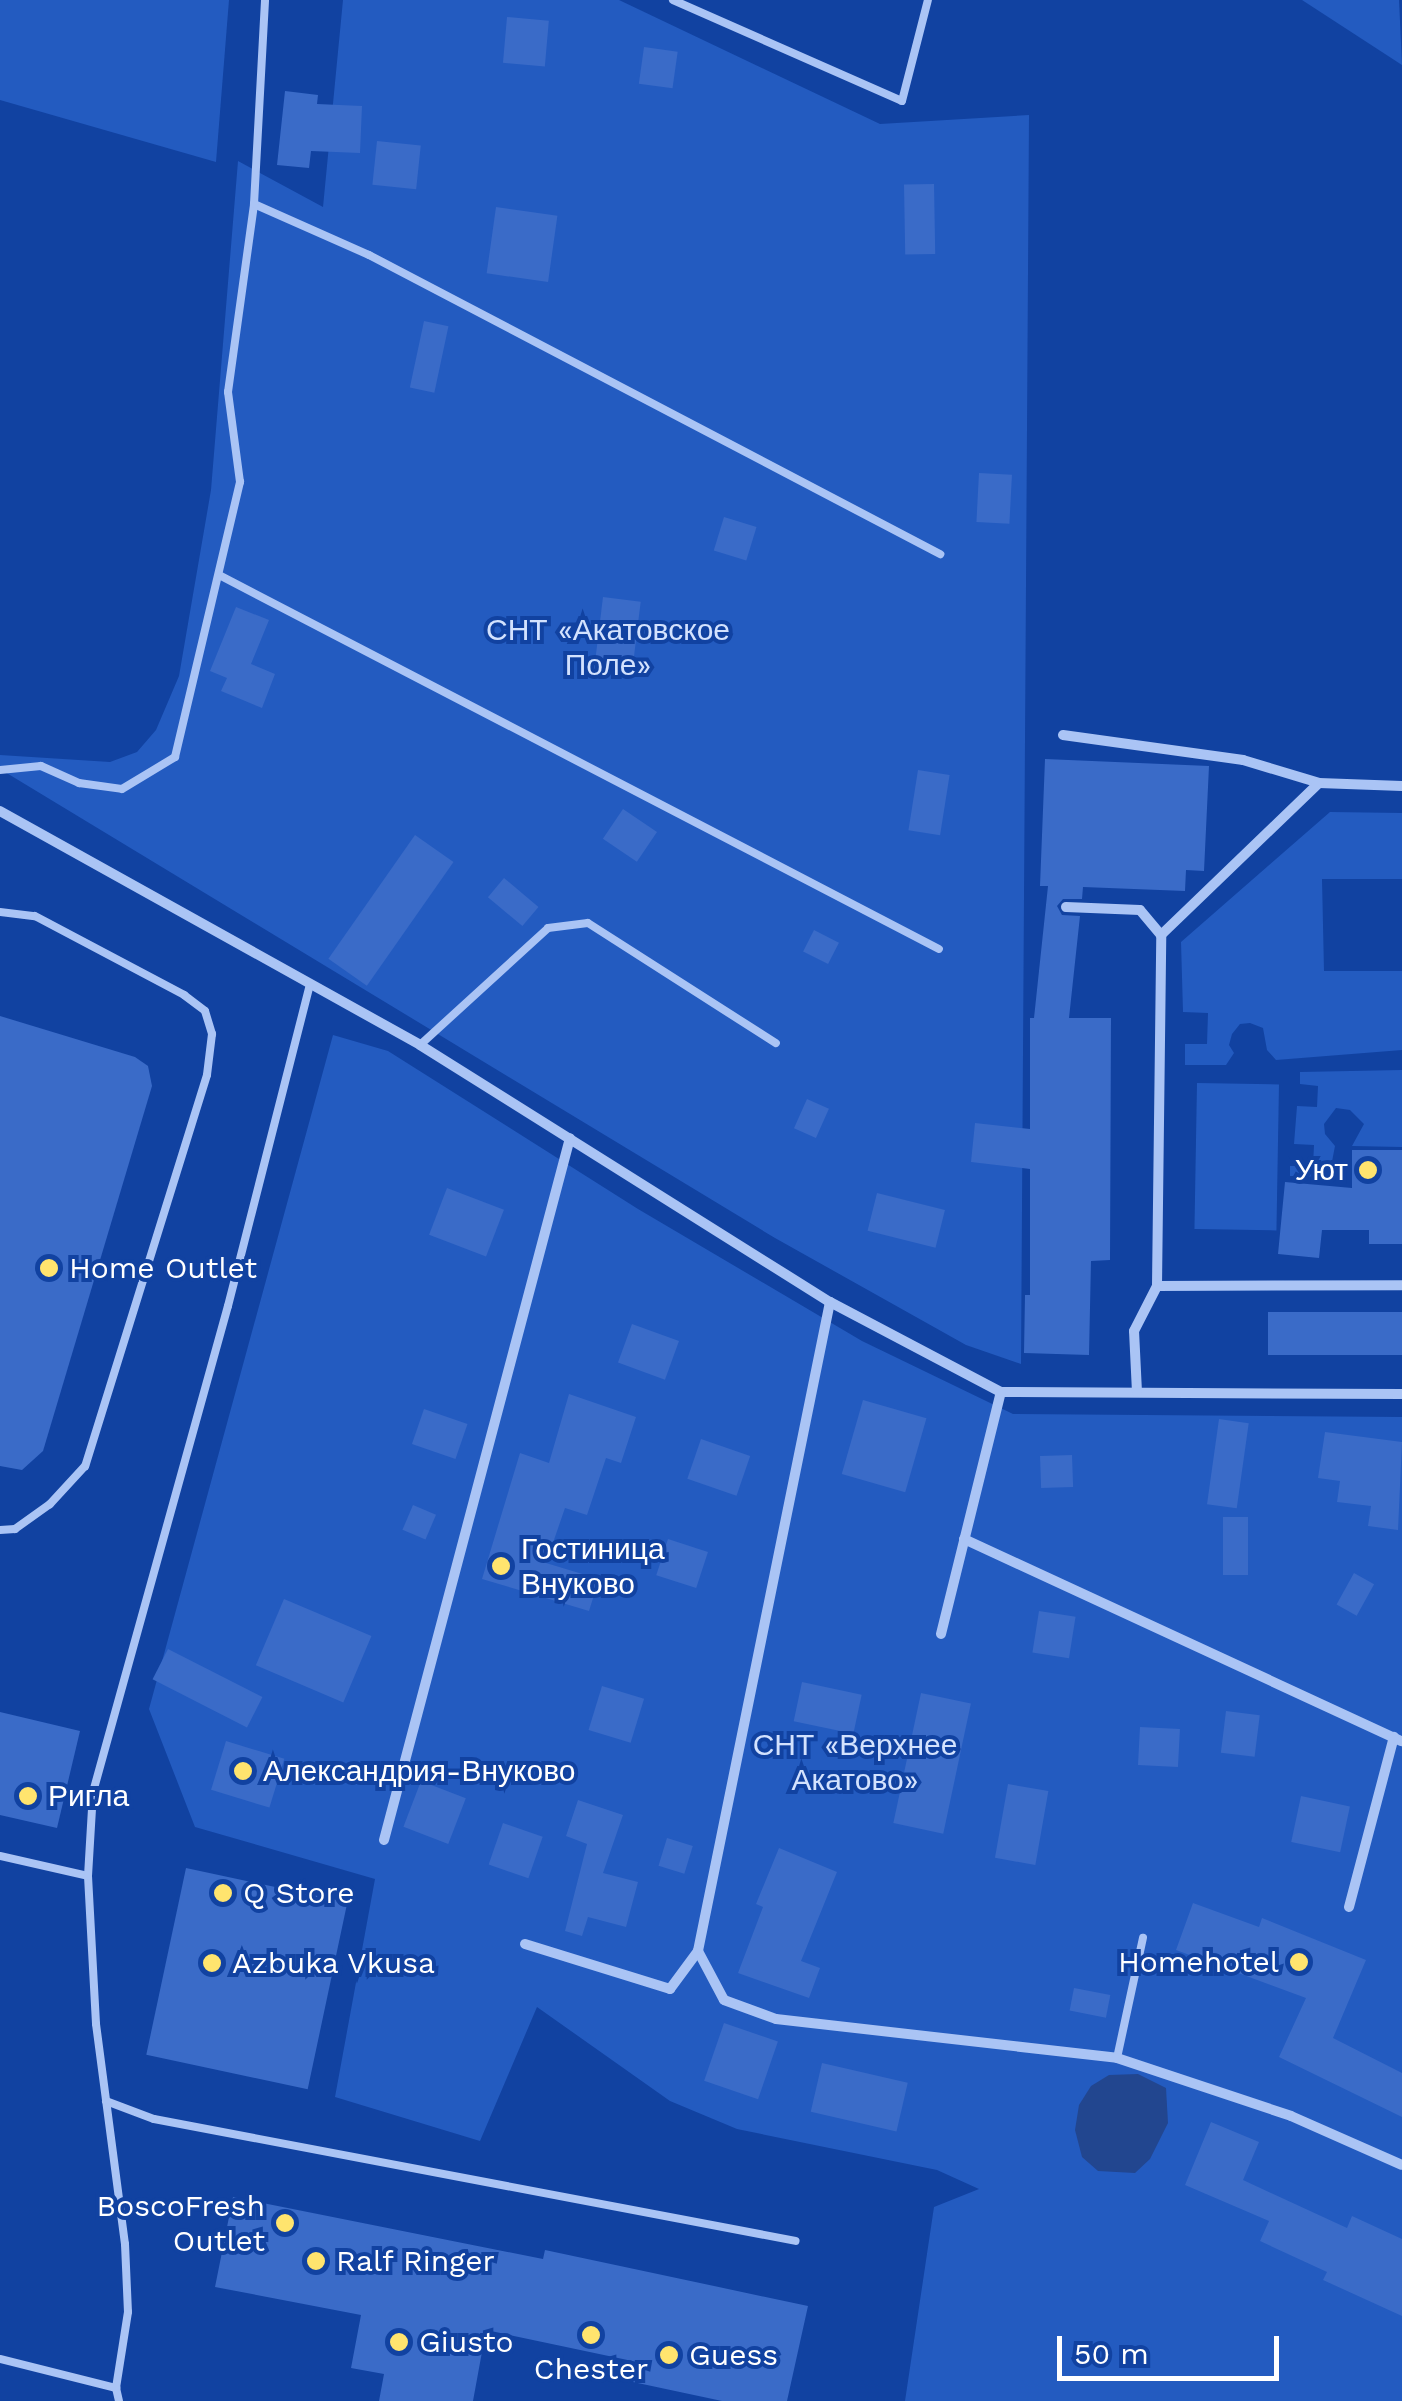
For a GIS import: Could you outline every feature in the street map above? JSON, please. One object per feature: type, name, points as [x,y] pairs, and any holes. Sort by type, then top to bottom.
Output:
[{"type":"street","points":[[1063,735],[1243,760],[1319,783],[1402,786]]},
{"type":"street","points":[[1160,935],[1319,783]]},
{"type":"street","points":[[0,811],[420,1045],[830,1302],[1001,1392],[1402,1394]]},
{"type":"street","points":[[1066,907],[1140,910],[1160,935],[1157,1286],[1134,1330],[1137,1392]]},
{"type":"street","points":[[384,1840],[570,1138]]},
{"type":"street","points":[[1157,1286],[1402,1285]]},
{"type":"street","points":[[525,1944],[670,1989],[698,1951],[830,1302]]},
{"type":"street","points":[[941,1634],[1001,1392]]},
{"type":"street","points":[[964,1539],[1398,1739],[1349,1907]]},
{"type":"street","points":[[698,1951],[724,2000],[776,2020],[1116,2058],[1291,2116],[1402,2165]]},
{"type":"lane","points":[[0,770],[40,766],[79,782],[122,790],[175,757],[221,576],[240,482],[228,392],[254,204],[265,0]]},
{"type":"lane","points":[[672,0],[902,101],[928,0]]},
{"type":"lane","points":[[254,204],[368,256],[940,554]]},
{"type":"lane","points":[[221,576],[939,949]]},
{"type":"lane","points":[[0,912],[36,916],[184,995],[206,1011],[212,1034],[207,1075],[85,1466],[50,1504],[14,1529],[0,1530]]},
{"type":"lane","points":[[420,1045],[548,928],[588,923],[776,1043]]},
{"type":"lane","points":[[119,2401],[116,2388],[128,2312],[118,2171],[96,2024],[88,1876],[93,1792],[228,1306],[310,984]]},
{"type":"lane","points":[[0,1856],[88,1876]]},
{"type":"lane","points":[[1116,2058],[1143,1938]]},
{"type":"lane","points":[[106,2101],[154,2119],[796,2241]]},
{"type":"lane","points":[[0,2359],[116,2388]]},
{"type":"green space","points":[[0,0],[229,0],[216,162],[0,100]]},
{"type":"green space","name":"СНТ «Акатовское Поле»","points":[[343,0],[619,0],[880,124],[1029,115],[1021,1364],[966,1345],[775,1238],[0,769],[0,755],[110,762],[137,752],[156,730],[179,676],[211,490],[238,161],[323,207]]},
{"type":"green space","points":[[1302,0],[1399,0],[1402,65]]},
{"type":"green space","points":[[1330,812],[1402,813],[1402,879],[1322,879],[1324,971],[1402,971],[1402,1050],[1276,1060],[1267,1050],[1263,1028],[1250,1023],[1240,1024],[1232,1034],[1229,1045],[1234,1053],[1226,1065],[1185,1065],[1185,1044],[1207,1044],[1208,1013],[1183,1012],[1181,942]]},
{"type":"green space","name":"СНТ «Верхнее Акатово»","points":[[333,1035],[388,1051],[638,1209],[862,1341],[1013,1414],[1402,1417],[1402,2401],[905,2401],[934,2207],[979,2189],[937,2170],[737,2129],[670,2101],[537,2007],[480,2141],[335,2097],[375,1879],[195,1827],[149,1709]]},
{"type":"green space","points":[[1402,1070],[1402,1147],[1352,1146],[1364,1124],[1350,1110],[1336,1108],[1324,1124],[1325,1134],[1335,1146],[1329,1177],[1290,1176],[1290,1166],[1313,1166],[1314,1145],[1294,1144],[1297,1106],[1317,1107],[1318,1086],[1300,1084],[1300,1072]]},
{"type":"green space","points":[[1197,1083],[1279,1084],[1276,1230],[1194,1229]]},
{"type":"shaded area","points":[[1138,2074],[1166,2088],[1168,2123],[1150,2159],[1135,2173],[1098,2171],[1082,2157],[1075,2130],[1079,2105],[1091,2086],[1109,2075]]},
{"type":"building","points":[[507,17],[549,21],[545,66],[503,63]]},
{"type":"building","points":[[644,47],[678,52],[673,88],[639,84]]},
{"type":"building","points":[[285,91],[318,95],[317,104],[362,106],[360,153],[311,151],[309,168],[277,165]]},
{"type":"building","points":[[377,141],[421,146],[416,189],[372,185]]},
{"type":"building","points":[[934,184],[935,254],[905,255],[904,185]]},
{"type":"building","points":[[496,207],[557,216],[548,282],[487,273]]},
{"type":"building","points":[[424,321],[448,326],[434,393],[410,388]]},
{"type":"building","points":[[979,473],[1012,475],[1009,524],[976,522]]},
{"type":"building","points":[[724,517],[757,527],[746,560],[714,550]]},
{"type":"building","points":[[603,597],[641,602],[632,676],[594,671]]},
{"type":"building","points":[[236,607],[269,620],[251,664],[275,674],[262,708],[221,691],[227,678],[210,671]]},
{"type":"building","points":[[1045,759],[1209,766],[1204,871],[1186,870],[1185,891],[1083,887],[1082,899],[1063,899],[1057,906],[1062,915],[1080,916],[1069,1018],[1111,1018],[1110,1260],[1091,1261],[1089,1355],[1024,1353],[1025,1295],[1030,1295],[1030,1169],[971,1162],[975,1123],[1030,1129],[1030,1018],[1034,1018],[1048,886],[1040,886]]},
{"type":"building","points":[[918,770],[950,775],[940,835],[908,830]]},
{"type":"building","points":[[623,809],[657,832],[637,862],[603,839]]},
{"type":"building","points":[[415,835],[454,862],[367,986],[328,959]]},
{"type":"building","points":[[504,878],[538,907],[522,926],[488,897]]},
{"type":"building","points":[[814,930],[839,943],[828,964],[803,951]]},
{"type":"building","name":"Home Outlet","points":[[0,1016],[135,1057],[148,1066],[152,1086],[43,1451],[22,1470],[0,1466]]},
{"type":"building","points":[[807,1099],[829,1109],[816,1138],[794,1128]]},
{"type":"building","points":[[1352,1150],[1402,1150],[1402,1244],[1369,1244],[1369,1230],[1322,1230],[1319,1258],[1278,1254],[1285,1182],[1352,1188]]},
{"type":"building","points":[[447,1188],[504,1210],[486,1257],[429,1235]]},
{"type":"building","points":[[877,1193],[945,1210],[935,1248],[868,1231]]},
{"type":"building","points":[[1268,1312],[1402,1312],[1402,1355],[1268,1355]]},
{"type":"building","points":[[632,1324],[679,1341],[665,1380],[618,1363]]},
{"type":"building","points":[[569,1394],[636,1417],[621,1463],[606,1458],[587,1515],[565,1508],[546,1563],[599,1579],[589,1611],[482,1579],[520,1453],[549,1463]]},
{"type":"building","points":[[863,1400],[926,1418],[905,1492],[842,1474]]},
{"type":"building","points":[[424,1409],[467,1424],[455,1459],[412,1444]]},
{"type":"building","points":[[1219,1419],[1249,1423],[1237,1508],[1207,1504]]},
{"type":"building","points":[[1325,1432],[1402,1442],[1398,1530],[1368,1526],[1371,1506],[1337,1502],[1340,1481],[1318,1478]]},
{"type":"building","points":[[701,1439],[750,1456],[736,1496],[687,1479]]},
{"type":"building","points":[[1072,1455],[1073,1487],[1041,1488],[1040,1456]]},
{"type":"building","points":[[413,1505],[436,1515],[425,1540],[402,1530]]},
{"type":"building","points":[[1223,1517],[1248,1517],[1248,1575],[1223,1575]]},
{"type":"building","points":[[668,1539],[708,1552],[696,1588],[656,1575]]},
{"type":"building","points":[[1354,1573],[1374,1584],[1357,1616],[1337,1604]]},
{"type":"building","points":[[284,1599],[371,1636],[343,1702],[256,1665]]},
{"type":"building","points":[[1039,1611],[1076,1617],[1069,1658],[1032,1652]]},
{"type":"building","points":[[168,1649],[262,1697],[247,1727],[153,1679]]},
{"type":"building","points":[[802,1682],[862,1695],[853,1734],[794,1721]]},
{"type":"building","points":[[602,1686],[644,1699],[631,1743],[589,1730]]},
{"type":"building","points":[[921,1693],[971,1704],[943,1834],[893,1823]]},
{"type":"building","points":[[1226,1711],[1260,1715],[1255,1757],[1221,1753]]},
{"type":"building","points":[[0,1712],[80,1731],[57,1828],[0,1815]]},
{"type":"building","points":[[1140,1727],[1180,1729],[1178,1767],[1138,1765]]},
{"type":"building","points":[[226,1741],[284,1759],[269,1808],[211,1790]]},
{"type":"building","points":[[421,1781],[466,1798],[448,1844],[403,1827]]},
{"type":"building","points":[[1008,1784],[1048,1791],[1035,1865],[995,1858]]},
{"type":"building","points":[[1301,1796],[1350,1806],[1340,1852],[1291,1842]]},
{"type":"building","points":[[578,1800],[623,1815],[603,1873],[638,1882],[626,1927],[588,1917],[582,1936],[565,1931],[587,1844],[566,1836]]},
{"type":"building","points":[[503,1823],[543,1837],[528,1878],[489,1865]]},
{"type":"building","points":[[667,1838],[693,1846],[684,1874],[659,1866]]},
{"type":"building","points":[[779,1848],[837,1872],[801,1961],[820,1968],[809,1998],[738,1973],[763,1907],[756,1904]]},
{"type":"building","points":[[186,1868],[347,1902],[308,2089],[146,2055]]},
{"type":"building","points":[[1193,1903],[1259,1927],[1262,1918],[1366,1960],[1333,2038],[1402,2073],[1402,2117],[1279,2057],[1306,1998],[1176,1950]]},
{"type":"building","points":[[1074,1988],[1110,1995],[1106,2018],[1070,2011]]},
{"type":"building","points":[[724,2023],[778,2042],[758,2099],[704,2081]]},
{"type":"building","points":[[822,2063],[908,2083],[896,2132],[811,2112]]},
{"type":"building","points":[[1211,2122],[1259,2142],[1243,2180],[1347,2228],[1352,2216],[1402,2239],[1402,2316],[1323,2280],[1327,2272],[1260,2241],[1269,2221],[1185,2185]]},
{"type":"building","points":[[233,2197],[543,2259],[545,2250],[808,2306],[787,2401],[722,2401],[633,2382],[637,2362],[486,2330],[473,2401],[379,2401],[384,2374],[351,2368],[361,2315],[215,2287]]},
{"type":"place","name":"Уют","points":[[1368,1170]]},
{"type":"place","name":"Home Outlet","points":[[49,1268]]},
{"type":"place","name":"Гостиница Внуково","points":[[501,1566]]},
{"type":"place","name":"Александрия-Внуково","points":[[243,1771]]},
{"type":"place","name":"Ригла","points":[[28,1796]]},
{"type":"place","name":"Q Store","points":[[223,1893]]},
{"type":"place","name":"Homehotel","points":[[1299,1962]]},
{"type":"place","name":"Azbuka Vkusa","points":[[212,1963]]},
{"type":"place","name":"BoscoFresh Outlet","points":[[285,2223]]},
{"type":"place","name":"Ralf Ringer","points":[[316,2261]]},
{"type":"place","name":"Chester","points":[[591,2335]]},
{"type":"place","name":"Giusto","points":[[399,2342]]},
{"type":"place","name":"Guess","points":[[669,2355]]}]
